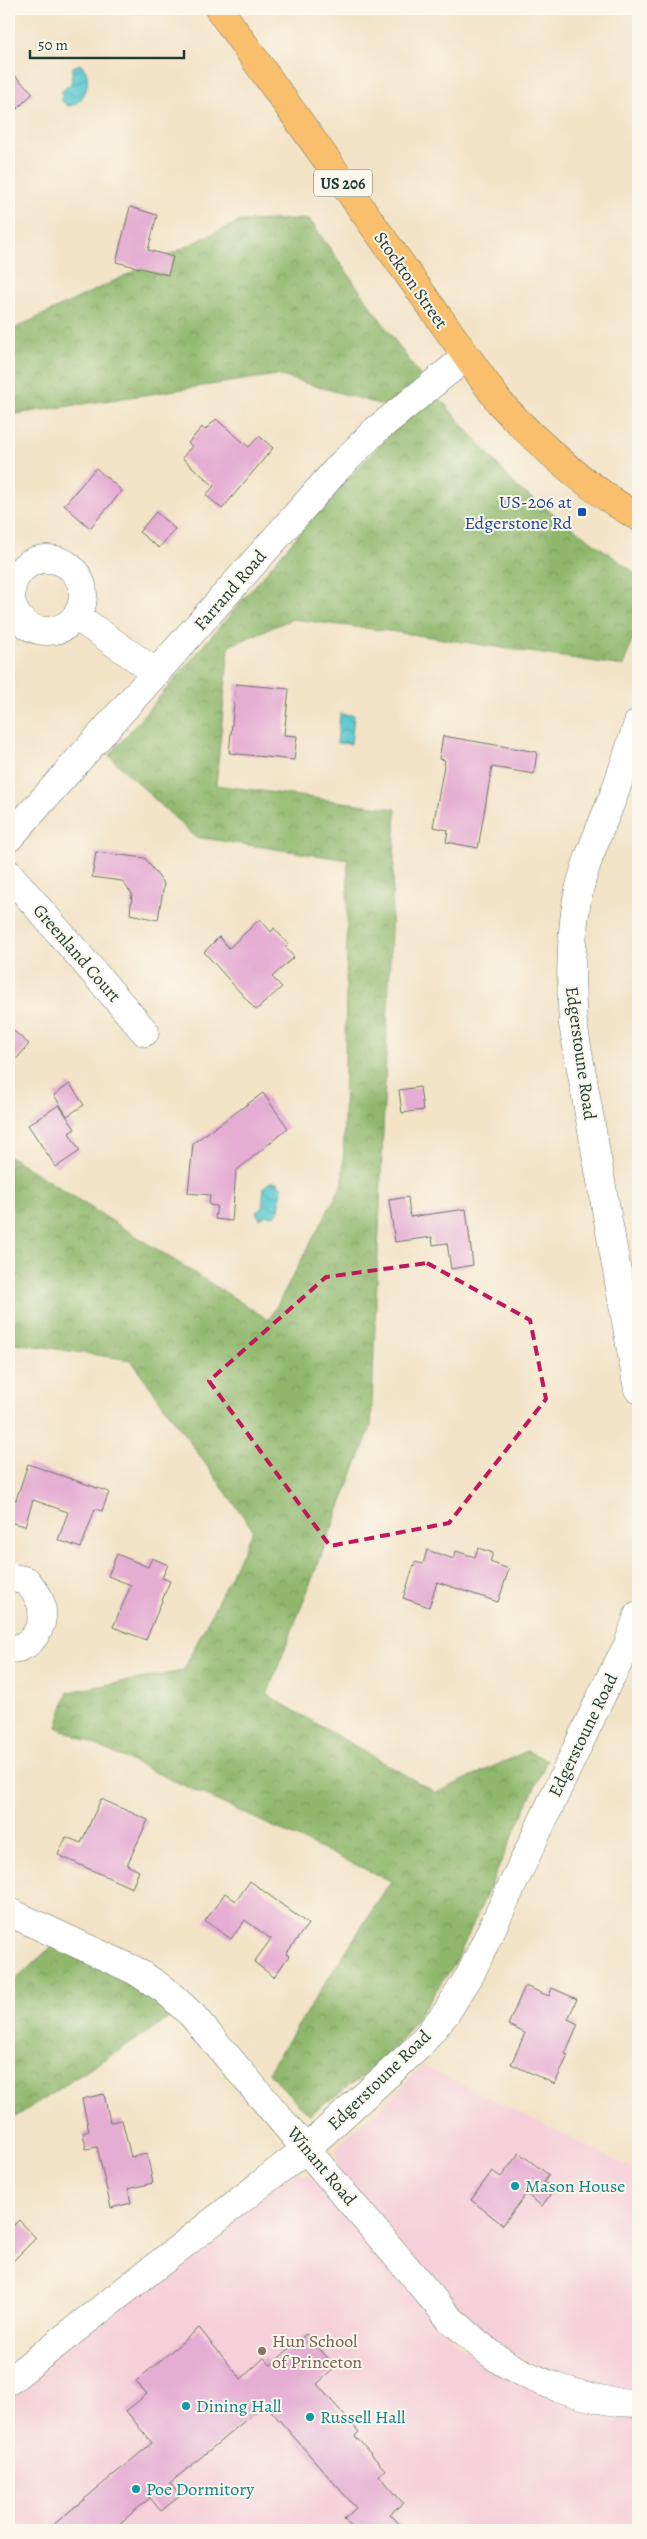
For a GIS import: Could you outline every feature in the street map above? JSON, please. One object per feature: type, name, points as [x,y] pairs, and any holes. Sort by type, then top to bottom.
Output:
[{"type":"highway","name":"Stockton Street","points":[[219,9],[500,403],[537,442],[570,472],[638,516]]},
{"type":"street","name":"Farrand Road","points":[[9,838],[336,469],[376,430],[466,357]]},
{"type":"street","points":[[76,616],[157,673]]},
{"type":"street","name":"Edgerstoune Road","points":[[638,723],[630,779],[588,860],[578,898],[571,942],[570,980],[573,1024],[638,1389]]},
{"type":"street","name":"Greenland Court","points":[[9,874],[145,1032]]},
{"type":"street","points":[[9,1577],[27,1581],[41,1601],[42,1623],[34,1639],[14,1649],[9,1649]]},
{"type":"street","name":"Edgerstoune Road","points":[[9,2381],[307,2148],[418,2047],[446,2012],[465,1983],[604,1690],[628,1645],[638,1615]]},
{"type":"street","name":"Winant Road","points":[[9,1912],[134,1970],[165,1990],[192,2015],[307,2148],[450,2319],[491,2354],[557,2387],[595,2398],[638,2404]]},
{"type":"highlighted area","points":[[427,1263],[530,1320],[546,1399],[449,1523],[330,1546],[209,1381],[326,1277]]},
{"type":"shaded area","points":[[422,2065],[638,2171],[638,2390],[604,2388],[548,2372],[479,2333],[341,2175],[336,2152],[340,2143],[401,2089]]},
{"type":"shaded area","name":"Hun School of Princeton","points":[[294,2172],[312,2177],[411,2294],[460,2346],[638,2416],[638,2530],[9,2530],[9,2389]]},
{"type":"green space","points":[[309,219],[421,377],[518,488],[638,575],[638,624],[623,666],[396,632],[292,619],[229,646],[216,785],[396,809],[371,1427],[267,1695],[436,1793],[527,1751],[547,1760],[456,1962],[389,2057],[309,2115],[268,2072],[391,1881],[57,1727],[68,1692],[183,1671],[253,1530],[131,1360],[9,1342],[9,1156],[269,1320],[343,1183],[348,860],[195,837],[109,756],[328,500],[410,413],[277,375],[9,415],[9,331],[240,221]]},
{"type":"green space","points":[[67,1932],[191,2004],[9,2121],[9,1986]]},
{"type":"water","points":[[80,64],[85,69],[88,81],[84,95],[80,100],[68,106],[62,101],[61,92],[71,83],[73,67]]},
{"type":"water","points":[[340,714],[354,715],[351,744],[337,743]]},
{"type":"water","points":[[270,1182],[277,1182],[282,1188],[279,1210],[274,1216],[266,1215],[260,1219],[256,1212],[262,1208],[264,1187]]},
{"type":"building","points":[[9,70],[33,93],[9,117]]},
{"type":"building","points":[[130,207],[157,215],[148,250],[173,257],[168,275],[116,262]]},
{"type":"building","points":[[216,419],[249,447],[259,436],[273,448],[222,509],[206,495],[214,486],[182,458],[192,446],[188,443],[202,427],[205,430]]},
{"type":"building","points":[[96,468],[122,491],[90,528],[64,505]]},
{"type":"building","points":[[156,512],[175,529],[159,548],[139,532]]},
{"type":"building","points":[[236,684],[289,689],[284,735],[297,736],[294,760],[229,753]]},
{"type":"building","points":[[443,736],[537,752],[534,774],[492,767],[478,848],[446,842],[448,830],[433,827],[445,760],[439,759]]},
{"type":"building","points":[[96,852],[145,858],[164,884],[158,920],[130,914],[132,894],[122,881],[92,877]]},
{"type":"building","points":[[260,919],[271,932],[274,928],[288,944],[285,947],[294,957],[272,977],[282,987],[256,1010],[204,952],[219,937],[229,948]]},
{"type":"building","points":[[9,1027],[29,1044],[9,1068]]},
{"type":"building","points":[[70,1084],[84,1105],[67,1116],[54,1095]]},
{"type":"building","points":[[420,1087],[423,1110],[402,1113],[399,1090]]},
{"type":"building","points":[[263,1093],[288,1128],[236,1171],[232,1221],[215,1219],[217,1206],[209,1205],[210,1195],[188,1193],[193,1143]]},
{"type":"building","points":[[59,1105],[75,1129],[69,1133],[80,1151],[56,1167],[28,1125]]},
{"type":"building","points":[[408,1197],[410,1217],[466,1209],[473,1265],[451,1269],[447,1243],[433,1245],[432,1237],[395,1242],[389,1200]]},
{"type":"building","points":[[28,1464],[109,1492],[102,1511],[95,1509],[81,1548],[58,1540],[68,1512],[33,1500],[25,1526],[9,1522],[12,1499],[16,1500]]},
{"type":"building","points":[[478,1548],[493,1553],[490,1562],[509,1569],[498,1602],[437,1582],[429,1607],[403,1598],[415,1562],[423,1564],[427,1550],[454,1559],[456,1551],[475,1557]]},
{"type":"building","points":[[117,1554],[148,1567],[152,1558],[168,1565],[162,1578],[170,1581],[146,1640],[113,1627],[131,1585],[108,1576]]},
{"type":"building","points":[[101,1799],[148,1820],[127,1865],[139,1871],[132,1888],[58,1855],[66,1837],[81,1843]]},
{"type":"building","points":[[250,1881],[308,1924],[286,1954],[289,1956],[274,1977],[254,1962],[271,1939],[245,1920],[231,1939],[205,1921],[225,1893],[236,1901]]},
{"type":"building","points":[[525,1986],[549,1996],[552,1988],[577,1999],[568,2019],[578,2024],[565,2054],[568,2055],[555,2084],[511,2064],[525,2033],[508,2025]]},
{"type":"building","points":[[104,2094],[110,2122],[122,2120],[131,2157],[147,2154],[153,2183],[128,2189],[131,2203],[111,2208],[97,2147],[86,2149],[83,2133],[89,2131],[82,2099]]},
{"type":"building","name":"Mason House","points":[[519,2153],[549,2175],[544,2182],[554,2189],[542,2206],[526,2194],[503,2225],[471,2200],[492,2171],[501,2177]]},
{"type":"building","points":[[19,2220],[36,2238],[9,2265],[9,2230]]},
{"type":"building","points":[[199,2328],[241,2379],[264,2358],[271,2365],[306,2334],[336,2367],[317,2384],[359,2432],[355,2436],[385,2470],[379,2475],[403,2503],[390,2514],[405,2530],[354,2530],[344,2519],[356,2508],[265,2404],[170,2483],[180,2496],[161,2511],[150,2498],[112,2530],[47,2530],[152,2443],[126,2411],[147,2394],[136,2381]]},
{"type":"place","name":"US-206 at Edgerstone Rd","points":[[582,512]]},
{"type":"place","name":"Mason House","points":[[515,2186]]},
{"type":"place","name":"Hun School of Princeton","points":[[262,2351]]},
{"type":"place","name":"Dining Hall","points":[[186,2406]]},
{"type":"place","name":"Russell Hall","points":[[310,2417]]},
{"type":"place","name":"Poe Dormitory","points":[[136,2489]]}]
